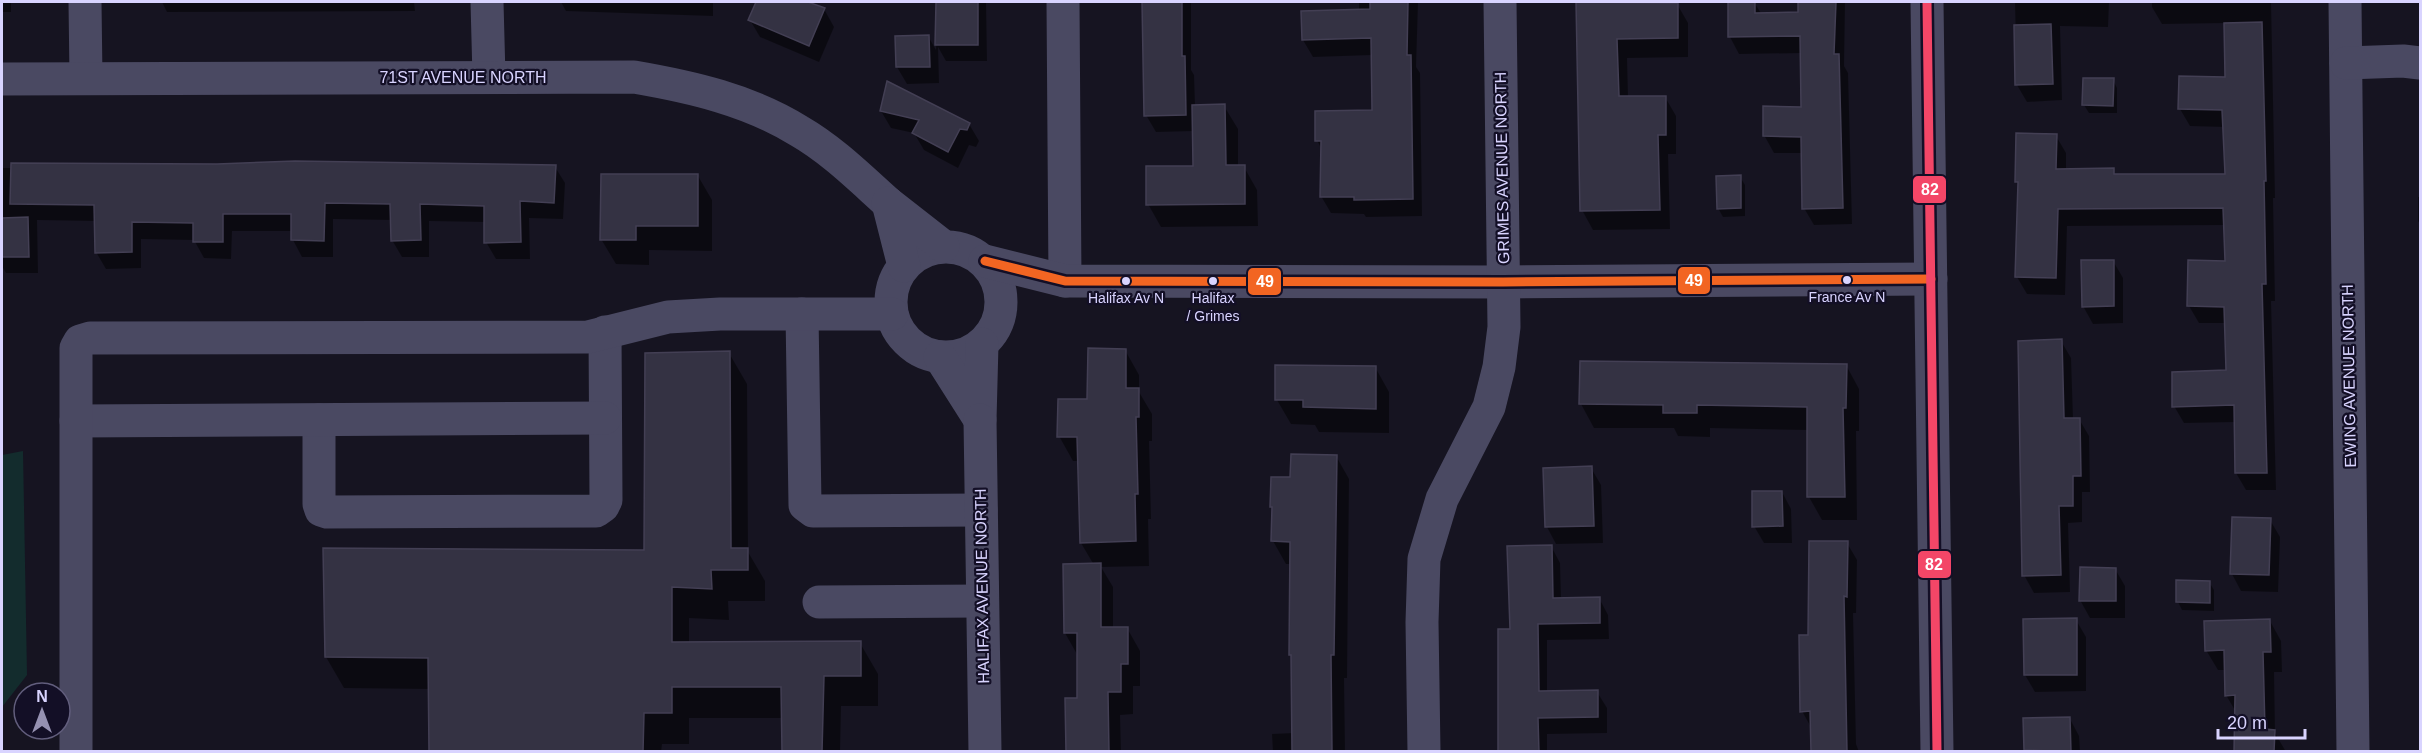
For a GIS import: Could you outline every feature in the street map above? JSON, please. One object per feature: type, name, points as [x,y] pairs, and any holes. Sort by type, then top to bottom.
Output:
[{"type":"street","points":[[85,2],[86,78]]},
{"type":"street","points":[[487,2],[489,77]]},
{"type":"street","points":[[1063,2],[1065,281]]},
{"type":"street","name":"GRIMES AVENUE NORTH","points":[[1424,752],[1422,622],[1424,559],[1442,499],[1489,407],[1499,367],[1504,327],[1500,2]]},
{"type":"street","points":[[1927,2],[1937,752]]},
{"type":"street","name":"EWING AVENUE NORTH","points":[[2345,2],[2353,752]]},
{"type":"street","points":[[2346,63],[2403,61],[2421,63]]},
{"type":"street","name":"71ST AVENUE NORTH","points":[[2,79],[634,77],[691,86],[742,103],[799,130],[849,167],[888,203],[943,246]]},
{"type":"street","points":[[888,203],[904,266]]},
{"type":"street","points":[[943,246],[958,247],[972,252],[985,261],[996,275],[1001,292],[1002,310],[992,335],[969,352],[955,357],[940,357],[923,352],[909,343],[898,330],[892,314],[891,297],[895,281],[904,266],[915,256],[928,249],[943,246]]},
{"type":"street","points":[[985,261],[1065,281],[1503,282],[1930,279]]},
{"type":"street","points":[[1002,310],[1065,281]]},
{"type":"street","points":[[76,752],[76,348],[80,341],[90,338],[588,337],[668,317],[720,314],[892,314]]},
{"type":"street","points":[[802,314],[805,506],[807,509],[813,511],[981,510]]},
{"type":"street","points":[[319,420],[319,504],[321,510],[327,512],[596,511],[603,506],[606,500],[605,332]]},
{"type":"street","name":"HALIFAX AVENUE NORTH","points":[[982,344],[980,420],[985,752]]},
{"type":"street","points":[[940,357],[980,420]]},
{"type":"street","points":[[76,421],[605,418]]},
{"type":"street","points":[[819,602],[982,601]]},
{"type":"green space","points":[[23,451],[27,675],[22,681],[12,681],[12,694],[2,707],[2,455]]},
{"type":"building","points":[[756,2],[808,2],[825,8],[809,46],[748,20]]},
{"type":"building","points":[[936,2],[978,2],[978,45],[935,45]]},
{"type":"building","points":[[1142,2],[1182,2],[1182,56],[1185,56],[1186,115],[1144,116]]},
{"type":"building","points":[[1370,2],[1408,2],[1407,55],[1411,55],[1413,199],[1354,200],[1354,197],[1320,197],[1321,141],[1315,141],[1315,111],[1372,110],[1371,38],[1302,40],[1301,11],[1370,9]]},
{"type":"building","points":[[1576,2],[1678,3],[1678,38],[1617,39],[1619,96],[1666,96],[1666,135],[1658,135],[1660,210],[1580,211]]},
{"type":"building","points":[[1728,2],[1755,2],[1755,13],[1798,12],[1798,2],[1836,2],[1834,54],[1839,54],[1843,208],[1802,209],[1801,137],[1763,136],[1763,106],[1801,107],[1800,36],[1728,37]]},
{"type":"building","points":[[2262,22],[2266,284],[2262,284],[2267,473],[2235,473],[2234,405],[2172,407],[2172,372],[2226,370],[2224,307],[2187,306],[2188,260],[2225,261],[2223,208],[2058,209],[2056,278],[2015,277],[2018,182],[2015,182],[2016,133],[2057,134],[2056,169],[2114,168],[2114,174],[2225,174],[2222,110],[2178,109],[2179,76],[2225,77],[2224,23]]},
{"type":"building","points":[[2051,24],[2053,84],[2015,85],[2014,25]]},
{"type":"building","points":[[929,35],[930,67],[896,67],[895,36]]},
{"type":"building","points":[[2083,78],[2114,78],[2113,106],[2082,105]]},
{"type":"building","points":[[887,81],[970,123],[967,130],[960,129],[948,152],[912,133],[919,120],[880,111]]},
{"type":"building","points":[[1225,104],[1226,165],[1245,165],[1245,204],[1146,205],[1146,166],[1193,166],[1192,105]]},
{"type":"building","points":[[295,161],[556,165],[554,203],[520,201],[521,242],[484,243],[484,206],[420,204],[421,240],[391,241],[390,204],[325,203],[324,241],[291,240],[291,214],[223,214],[223,242],[193,242],[193,223],[132,222],[132,252],[95,253],[94,205],[10,204],[11,163],[217,164]]},
{"type":"building","points":[[601,174],[698,174],[698,226],[636,226],[636,240],[600,240]]},
{"type":"building","points":[[1741,175],[1741,208],[1717,209],[1716,176]]},
{"type":"building","points":[[28,217],[29,257],[2,257],[2,218]]},
{"type":"building","points":[[2081,260],[2114,260],[2114,306],[2082,307]]},
{"type":"building","points":[[2062,339],[2064,418],[2080,418],[2081,476],[2073,476],[2073,506],[2059,506],[2061,575],[2022,576],[2018,341]]},
{"type":"building","points":[[1088,348],[1126,349],[1126,388],[1139,388],[1139,417],[1136,417],[1138,494],[1135,494],[1136,541],[1080,543],[1077,437],[1057,437],[1058,399],[1087,399]]},
{"type":"building","points":[[730,351],[731,548],[748,548],[748,570],[711,570],[712,589],[672,587],[672,642],[861,641],[861,676],[824,676],[822,752],[782,752],[781,687],[672,687],[672,713],[644,713],[643,752],[429,752],[428,658],[325,657],[323,548],[644,550],[645,353]]},
{"type":"building","points":[[1580,361],[1847,364],[1846,408],[1843,408],[1845,497],[1807,497],[1807,407],[1697,405],[1697,413],[1663,413],[1663,405],[1579,404]]},
{"type":"building","points":[[1275,365],[1376,366],[1376,409],[1303,407],[1303,400],[1275,400]]},
{"type":"building","points":[[1291,454],[1337,455],[1334,655],[1331,655],[1332,752],[1292,752],[1291,655],[1289,655],[1290,542],[1271,541],[1272,507],[1270,507],[1271,477],[1290,477]]},
{"type":"building","points":[[1592,466],[1594,526],[1545,527],[1543,468]]},
{"type":"building","points":[[1752,491],[1782,491],[1783,526],[1752,527]]},
{"type":"building","points":[[2232,517],[2271,518],[2269,575],[2230,574]]},
{"type":"building","points":[[1809,541],[1848,541],[1847,597],[1844,596],[1847,752],[1811,752],[1810,711],[1800,712],[1799,635],[1808,635]]},
{"type":"building","points":[[1552,545],[1553,598],[1600,597],[1600,623],[1538,624],[1539,691],[1598,690],[1598,717],[1538,718],[1539,752],[1498,752],[1498,629],[1510,629],[1507,546]]},
{"type":"building","points":[[1101,563],[1101,627],[1128,627],[1128,664],[1121,664],[1121,692],[1108,692],[1109,752],[1066,752],[1065,698],[1077,698],[1077,633],[1064,633],[1063,564]]},
{"type":"building","points":[[2080,567],[2116,568],[2116,601],[2079,601]]},
{"type":"building","points":[[2176,580],[2210,581],[2210,603],[2176,602]]},
{"type":"building","points":[[2077,618],[2077,675],[2024,675],[2023,619]]},
{"type":"building","points":[[2270,619],[2271,652],[2263,652],[2265,729],[2275,730],[2274,752],[2234,752],[2235,695],[2225,696],[2224,650],[2205,651],[2204,621]]},
{"type":"building","points":[[2070,717],[2071,752],[2024,750],[2023,718]]},
{"type":"transit line","name":"82","points":[[1927,2],[1937,752]]},
{"type":"transit line","name":"49","points":[[985,261],[1065,281],[1503,282],[1931,279]]},
{"type":"place","name":"France Av N","points":[[1847,280]]},
{"type":"place","name":"Halifax Av N","points":[[1126,281]]},
{"type":"place","name":"Halifax / Grimes","points":[[1213,281]]}]
